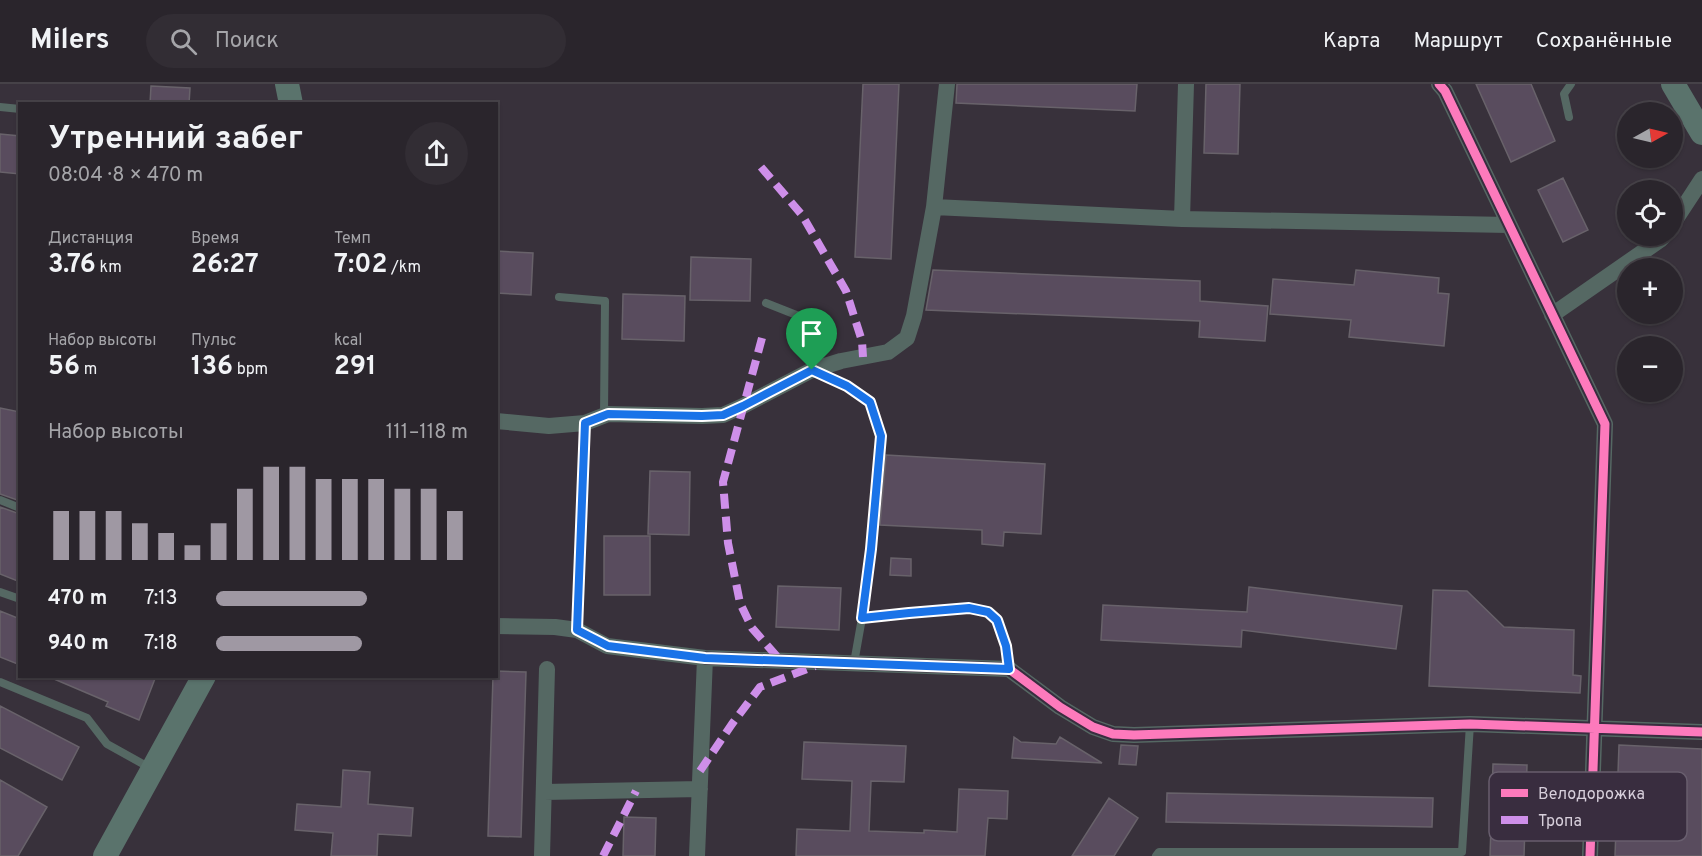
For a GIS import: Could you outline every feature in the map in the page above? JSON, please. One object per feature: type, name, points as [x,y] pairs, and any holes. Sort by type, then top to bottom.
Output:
[{"type":"street","points":[[287,84],[291,102]]},
{"type":"street","points":[[498,421],[549,426],[585,423],[608,414],[723,415],[812,370],[841,361],[888,352],[907,338],[914,316],[934,207],[947,84]]},
{"type":"street","points":[[1182,219],[1186,84]]},
{"type":"street","points":[[1439,84],[1445,91],[1605,424],[1593,772]]},
{"type":"street","points":[[1673,84],[1702,133]]},
{"type":"street","points":[[1683,208],[1702,179]]},
{"type":"street","points":[[934,207],[1182,219],[1509,225]]},
{"type":"street","points":[[1552,315],[1651,246]]},
{"type":"street","points":[[498,626],[555,627],[577,630],[608,646],[705,658],[1009,669],[1060,707],[1093,727],[1113,734],[1470,724],[1702,732]]},
{"type":"street","points":[[697,856],[705,658]]},
{"type":"street","points":[[542,856],[547,669]]},
{"type":"street","points":[[105,856],[203,678]]},
{"type":"street","points":[[544,792],[700,789]]},
{"type":"street","points":[[1590,841],[1590,856]]},
{"type":"lane","points":[[1569,117],[1564,94],[1570,84]]},
{"type":"lane","points":[[0,107],[18,109]]},
{"type":"lane","points":[[559,297],[605,301],[604,416]]},
{"type":"lane","points":[[766,303],[804,318],[812,334],[812,370],[847,386],[870,402],[881,436],[871,549],[854,663]]},
{"type":"lane","points":[[577,630],[585,423]]},
{"type":"lane","points":[[0,500],[18,507]]},
{"type":"lane","points":[[0,592],[18,598]]},
{"type":"lane","points":[[862,618],[969,608],[988,612],[997,620],[1006,646],[1009,669]]},
{"type":"lane","points":[[0,682],[87,718],[107,744],[152,770]]},
{"type":"lane","points":[[1156,856],[1159,852],[1462,854],[1470,724]]},
{"type":"building","points":[[863,84],[899,84],[891,259],[855,257]]},
{"type":"building","points":[[957,84],[1137,84],[1135,111],[956,103]]},
{"type":"building","points":[[1206,84],[1240,84],[1238,154],[1204,153]]},
{"type":"building","points":[[1476,84],[1531,84],[1555,141],[1511,162]]},
{"type":"building","points":[[151,86],[190,88],[189,102],[150,102]]},
{"type":"building","points":[[0,134],[18,136],[18,174],[0,172]]},
{"type":"building","points":[[1563,178],[1588,230],[1563,242],[1538,190]]},
{"type":"building","points":[[498,251],[533,253],[531,295],[498,293]]},
{"type":"building","points":[[691,257],[751,259],[750,301],[690,300]]},
{"type":"building","points":[[933,270],[1200,281],[1200,301],[1268,306],[1265,341],[1199,337],[1200,321],[926,310]]},
{"type":"building","points":[[1356,270],[1439,278],[1438,293],[1449,294],[1444,346],[1349,337],[1351,320],[1270,314],[1273,279],[1354,285]]},
{"type":"building","points":[[623,294],[685,296],[684,341],[622,339]]},
{"type":"building","points":[[0,408],[18,412],[18,500],[0,494]]},
{"type":"building","points":[[886,455],[1045,464],[1041,534],[1004,532],[1003,546],[982,544],[982,530],[880,525]]},
{"type":"building","points":[[650,471],[690,472],[689,535],[648,534]]},
{"type":"building","points":[[0,507],[18,513],[18,581],[0,574]]},
{"type":"building","points":[[604,536],[650,536],[650,595],[604,595]]},
{"type":"building","points":[[891,558],[911,559],[911,576],[890,575]]},
{"type":"building","points":[[778,586],[841,588],[839,630],[776,627]]},
{"type":"building","points":[[1249,587],[1402,606],[1396,649],[1242,630],[1241,647],[1101,640],[1103,605],[1247,612]]},
{"type":"building","points":[[1433,590],[1467,591],[1504,627],[1574,630],[1573,675],[1581,676],[1580,693],[1429,686]]},
{"type":"building","points":[[0,611],[18,618],[18,664],[0,657]]},
{"type":"building","points":[[498,671],[526,672],[521,837],[488,836],[493,678],[498,678]]},
{"type":"building","points":[[52,678],[155,678],[139,720],[106,706],[108,702]]},
{"type":"building","points":[[0,706],[79,747],[62,780],[0,748]]},
{"type":"building","points":[[1014,737],[1021,742],[1056,744],[1060,737],[1102,763],[1012,758]]},
{"type":"building","points":[[804,742],[906,746],[904,782],[871,781],[869,831],[957,832],[959,789],[1008,791],[1007,819],[988,818],[985,856],[796,856],[797,829],[850,831],[852,781],[802,779]]},
{"type":"building","points":[[1121,745],[1138,746],[1136,765],[1119,764]]},
{"type":"building","points":[[1619,745],[1702,749],[1702,856],[1615,856],[1616,841],[1687,841],[1687,772],[1618,772]]},
{"type":"building","points":[[1493,764],[1527,765],[1527,772],[1493,772]]},
{"type":"building","points":[[343,770],[370,772],[368,804],[413,808],[411,836],[378,834],[377,856],[331,856],[333,833],[295,830],[297,804],[341,807]]},
{"type":"building","points":[[0,780],[47,807],[18,856],[0,856]]},
{"type":"building","points":[[1167,793],[1433,798],[1432,827],[1166,822]]},
{"type":"building","points":[[1109,798],[1138,818],[1114,856],[1072,856]]},
{"type":"building","points":[[624,817],[656,818],[655,856],[623,856]]},
{"type":"building","points":[[1490,841],[1524,841],[1524,856],[1490,856]]},
{"type":"marked path","points":[[761,167],[802,215],[846,291],[862,341],[863,357]]},
{"type":"marked path","points":[[762,338],[723,482],[728,543],[740,603],[752,628],[781,661]]},
{"type":"marked path","points":[[700,771],[760,687],[815,666]]},
{"type":"marked path","points":[[603,856],[636,791]]},
{"type":"cycle path","points":[[1439,84],[1445,91],[1605,424],[1593,772]]},
{"type":"cycle path","points":[[705,658],[1009,669],[1060,707],[1093,727],[1113,734],[1470,724],[1702,732]]},
{"type":"cycle path","points":[[1590,856],[1591,841]]},
{"type":"route","points":[[812,370],[847,386],[870,402],[881,436],[862,618],[969,608],[988,612],[997,620],[1006,646],[1009,669],[705,658],[608,646],[577,630],[585,423],[608,414],[723,415],[812,370]]}]
